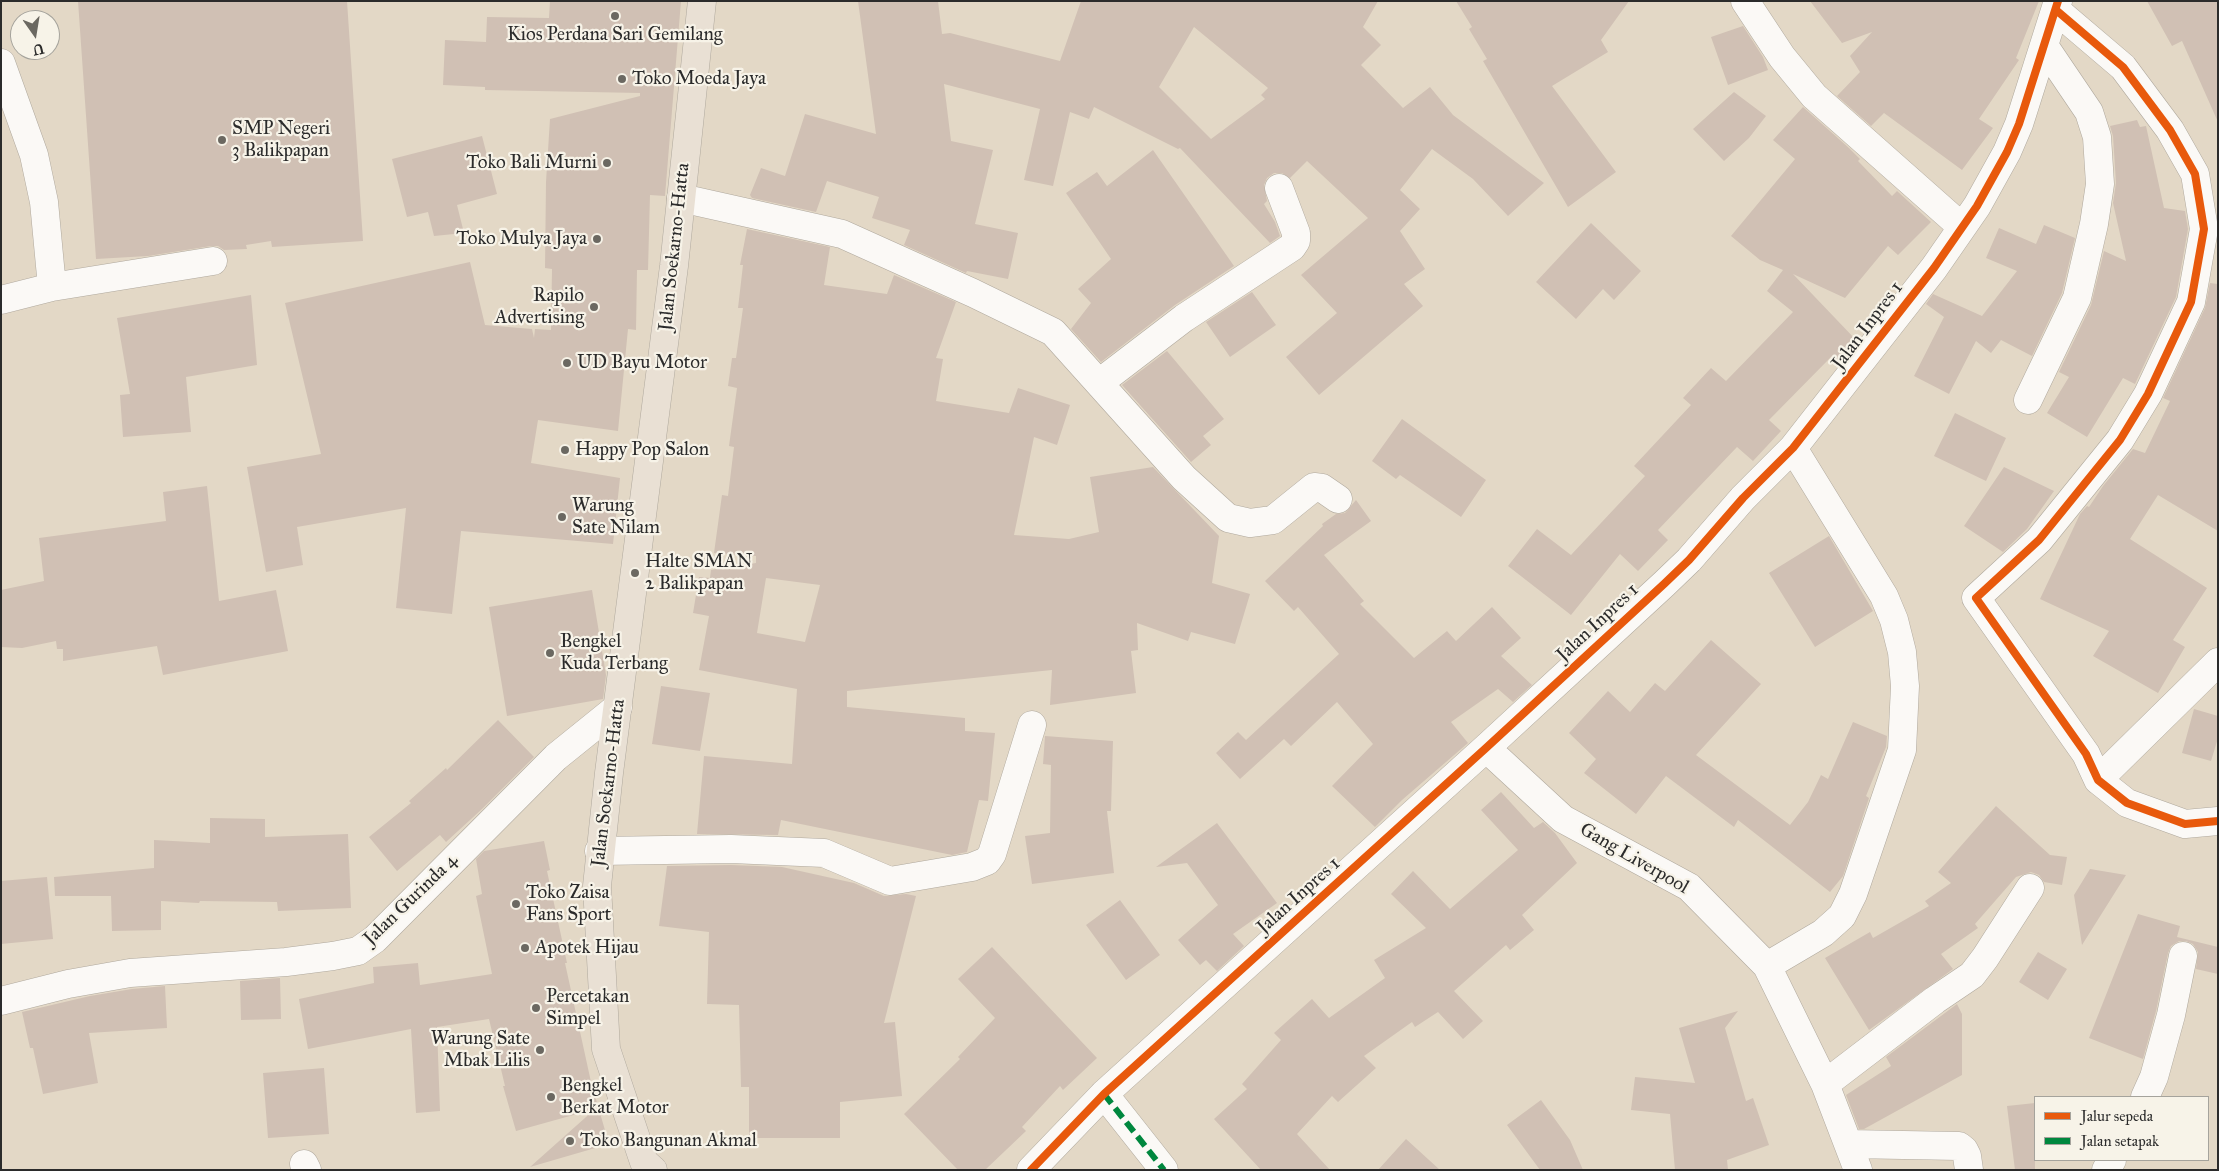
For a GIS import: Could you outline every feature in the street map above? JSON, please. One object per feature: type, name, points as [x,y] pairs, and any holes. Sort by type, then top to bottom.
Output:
[{"type":"highway","name":"Jalan Soekarno-Hatta","points":[[644,1167],[606,1049],[597,886],[599,851],[681,198],[702,1]]},
{"type":"street","points":[[1745,1],[1782,56],[1814,96],[1962,227]]},
{"type":"street","points":[[2057,6],[2122,67],[2170,130],[2195,174],[2204,229],[2199,265],[2188,309],[2148,394],[2120,440],[2039,540],[1976,598],[2086,754],[2098,780],[2127,803],[2185,824],[2218,821]]},
{"type":"street","name":"Jalan Inpres 1","points":[[1031,1170],[1104,1094],[1486,748],[1689,560],[1743,498],[1793,448],[1934,268],[1991,183],[2007,152],[2045,47],[2057,6]]},
{"type":"street","points":[[2028,400],[2077,298],[2094,224],[2100,184],[2096,137],[2089,112],[2045,47]]},
{"type":"street","points":[[1,63],[34,155],[44,202],[52,287]]},
{"type":"street","points":[[1099,383],[1184,318],[1292,247],[1296,241],[1296,233],[1279,188]]},
{"type":"street","points":[[681,198],[842,234],[973,293],[1053,332],[1184,478],[1228,518],[1250,523],[1273,520],[1314,487],[1322,488],[1338,499]]},
{"type":"street","points":[[1,300],[52,287],[213,261]]},
{"type":"street","points":[[1767,966],[1823,933],[1842,916],[1853,894],[1902,750],[1905,686],[1902,652],[1894,620],[1884,596],[1793,448]]},
{"type":"street","points":[[2098,780],[2218,662]]},
{"type":"street","name":"Jalan Gurinda 4","points":[[1,1001],[68,984],[130,973],[286,962],[333,956],[358,950],[375,939],[556,757],[618,707]]},
{"type":"street","points":[[599,851],[731,849],[824,853],[890,881],[972,867],[987,861],[992,854],[1032,724]]},
{"type":"street","name":"Gang Liverpool","points":[[1486,748],[1563,819],[1689,887],[1767,966],[1824,1084],[1858,1170]]},
{"type":"street","points":[[1824,1084],[1935,1000],[1972,975],[2030,888]]},
{"type":"street","points":[[2145,1096],[2154,1077],[2171,1015],[2182,956]]},
{"type":"street","points":[[1104,1094],[1164,1170]]},
{"type":"street","points":[[1848,1144],[1959,1146],[1967,1156],[1969,1170]]},
{"type":"building","name":"SMP Negeri 3 Balikpapan","points":[[78,1],[347,1],[363,241],[272,247],[271,241],[246,245],[247,249],[224,250],[218,246],[211,246],[148,256],[96,259]]},
{"type":"building","points":[[550,1],[681,1],[665,196],[650,195],[648,270],[637,270],[636,330],[628,329],[618,431],[538,420],[531,463],[620,478],[613,544],[461,531],[452,614],[396,608],[406,508],[297,527],[303,565],[266,572],[247,467],[321,454],[285,303],[470,262],[485,325],[532,329],[534,338],[535,329],[551,330],[552,269],[545,268],[546,182],[550,119],[640,96],[640,93],[485,90],[485,87],[443,85],[445,40],[486,42],[487,17],[549,18]]},
{"type":"building","points":[[858,1],[938,1],[942,34],[950,33],[1060,61],[1081,1],[1378,1],[1363,27],[1381,45],[1361,65],[1403,108],[1430,87],[1453,115],[1544,183],[1508,216],[1473,179],[1432,149],[1400,190],[1420,209],[1400,231],[1425,269],[1404,284],[1423,306],[1319,395],[1286,357],[1337,313],[1301,275],[1368,218],[1307,161],[1290,178],[1282,173],[1274,173],[1267,178],[1264,185],[1267,201],[1264,204],[1275,222],[1280,236],[1270,243],[1180,148],[1178,149],[1094,107],[1089,119],[1070,112],[1053,186],[1024,180],[1040,109],[944,84],[951,141],[993,150],[975,224],[1018,233],[1008,279],[967,271],[966,273],[904,245],[910,230],[872,218],[879,197],[827,181],[816,212],[752,198],[750,195],[761,168],[785,176],[805,114],[876,134]],"holes":[[[1194,27],[1268,88],[1261,95],[1265,99],[1211,139],[1159,87]]]},
{"type":"building","points":[[1456,1],[1629,1],[1601,40],[1608,52],[1552,86],[1616,172],[1568,207],[1483,61],[1487,59],[1469,29],[1472,27]]},
{"type":"building","points":[[1810,1],[2039,1],[2016,58],[2019,60],[1979,119],[1993,128],[1962,170],[1884,113],[1871,126],[1837,96],[1860,72],[1850,56],[1872,32],[1842,43]]},
{"type":"building","points":[[2147,1],[2218,1],[2218,122],[2182,41],[2172,46]]},
{"type":"building","points":[[1743,26],[1763,57],[1768,70],[1728,85],[1711,37]]},
{"type":"building","points":[[1734,92],[1766,116],[1749,138],[1724,161],[1693,129]]},
{"type":"building","points":[[1803,107],[1860,159],[1858,161],[1892,196],[1897,191],[1931,222],[1898,255],[1888,246],[1845,298],[1793,274],[1857,341],[1839,364],[1831,357],[1769,420],[1781,431],[1753,461],[1737,447],[1658,530],[1668,540],[1638,571],[1620,554],[1571,615],[1508,566],[1537,529],[1571,555],[1645,476],[1634,466],[1691,405],[1683,398],[1711,368],[1726,381],[1793,312],[1767,291],[1783,270],[1760,260],[1731,236],[1795,159],[1773,140]]},
{"type":"building","points":[[2137,120],[2140,127],[2146,126],[2164,208],[2185,211],[2188,229],[2176,297],[2135,384],[2123,378],[2087,437],[2047,413],[2069,377],[2059,372],[2091,305],[2104,251],[2126,261],[2113,203],[2116,183],[2113,136],[2110,126]]},
{"type":"building","points":[[482,136],[497,194],[457,205],[464,233],[434,236],[428,212],[407,217],[392,159]]},
{"type":"building","points":[[1153,150],[1234,266],[1175,305],[1101,362],[1071,329],[1091,303],[1078,289],[1111,259],[1066,193],[1097,172],[1107,186]]},
{"type":"building","points":[[1591,223],[1641,271],[1614,300],[1603,289],[1576,319],[1536,282]]},
{"type":"building","points":[[2044,225],[2075,238],[2062,293],[2032,356],[2001,340],[1991,353],[1976,341],[1949,394],[1914,376],[1944,317],[1926,304],[1933,294],[1982,316],[2017,271],[1986,258],[1999,228],[2036,244]]},
{"type":"building","points":[[747,229],[830,247],[824,285],[887,294],[894,275],[956,302],[936,358],[943,359],[936,401],[1009,413],[1018,388],[1070,405],[1057,445],[1034,437],[1014,535],[1069,539],[1099,532],[1090,477],[1153,467],[1219,536],[1212,583],[1250,594],[1235,644],[1191,632],[1188,641],[1137,623],[1138,650],[1131,651],[1136,693],[1050,705],[1052,670],[847,691],[847,707],[965,718],[965,731],[995,733],[988,801],[979,800],[967,852],[952,855],[781,820],[778,835],[697,834],[704,756],[792,764],[797,689],[699,670],[709,616],[693,613],[699,577],[710,578],[711,570],[756,563],[756,556],[714,553],[722,495],[728,496],[734,447],[729,446],[737,388],[728,386],[732,358],[736,358],[743,308],[738,308],[743,265],[740,265]],"holes":[[[766,578],[820,585],[805,642],[757,633]]]},
{"type":"building","points":[[2210,283],[2218,284],[2218,531],[2158,495],[2130,539],[2207,588],[2173,640],[2185,647],[2158,693],[2093,656],[2109,631],[2040,599],[2080,514],[2087,506],[2089,507],[2103,486],[2133,449],[2145,453],[2170,401],[2163,398],[2205,308]]},
{"type":"building","points":[[1252,292],[1276,325],[1230,357],[1206,322]]},
{"type":"building","points":[[251,295],[257,365],[186,377],[191,432],[123,437],[120,395],[130,394],[117,318]]},
{"type":"building","points":[[1167,351],[1224,419],[1203,436],[1211,445],[1191,462],[1122,385]]},
{"type":"building","points":[[1955,413],[2006,438],[1986,481],[1934,456]]},
{"type":"building","points":[[1402,419],[1486,480],[1461,517],[1400,475],[1396,479],[1372,461]]},
{"type":"building","points":[[2004,467],[2054,491],[2027,529],[2003,552],[1964,526]]},
{"type":"building","points":[[207,486],[219,601],[276,590],[288,651],[163,675],[157,646],[63,661],[63,649],[57,649],[56,641],[22,648],[1,647],[1,590],[44,581],[39,538],[166,521],[163,492]]},
{"type":"building","points":[[1356,500],[1371,521],[1324,555],[1364,601],[1360,604],[1414,658],[1447,631],[1456,641],[1492,607],[1521,638],[1501,656],[1532,685],[1513,702],[1498,689],[1451,722],[1468,743],[1402,800],[1375,827],[1332,786],[1373,744],[1337,702],[1291,746],[1284,739],[1240,779],[1216,753],[1238,732],[1246,740],[1339,654],[1298,607],[1294,611],[1265,581],[1323,526],[1322,524],[1336,514],[1345,513]]},
{"type":"building","points":[[1829,536],[1873,611],[1815,647],[1769,573]]},
{"type":"building","name":"Bengkel Kuda Terbang","points":[[592,590],[606,675],[603,699],[507,716],[489,607]]},
{"type":"building","points":[[1711,640],[1761,684],[1696,755],[1790,825],[1808,802],[1821,775],[1828,779],[1853,722],[1887,736],[1886,747],[1866,796],[1869,798],[1843,876],[1830,892],[1738,820],[1734,827],[1666,776],[1636,814],[1584,773],[1596,759],[1569,733],[1608,691],[1630,712],[1655,683],[1665,691]]},
{"type":"building","points":[[661,686],[710,693],[700,751],[652,744]]},
{"type":"building","points":[[2194,709],[2218,716],[2218,738],[2211,761],[2182,753]]},
{"type":"building","points":[[498,720],[534,757],[446,842],[440,835],[397,871],[369,837],[411,803],[409,801],[446,768],[447,770]]},
{"type":"building","points":[[1045,736],[1113,741],[1111,811],[1107,811],[1114,873],[1032,884],[1025,836],[1050,833],[1051,765],[1043,764]]},
{"type":"building","points":[[1501,792],[1534,828],[1543,822],[1555,833],[1577,863],[1522,915],[1534,930],[1510,950],[1506,945],[1454,991],[1483,1021],[1463,1039],[1438,1012],[1415,1027],[1412,1022],[1364,1056],[1376,1068],[1338,1102],[1332,1096],[1297,1134],[1330,1170],[1261,1170],[1214,1119],[1247,1089],[1242,1084],[1281,1040],[1274,1033],[1312,999],[1329,1018],[1385,978],[1374,960],[1426,928],[1391,894],[1413,871],[1450,909],[1518,850],[1481,810]]},
{"type":"building","points":[[1996,806],[2050,855],[2067,857],[2062,885],[2044,882],[2039,875],[2031,872],[2016,877],[1975,924],[1978,928],[1941,954],[1953,969],[1869,1030],[1825,958],[1870,932],[1873,938],[1929,906],[1925,901],[1951,883],[1938,872]]},
{"type":"building","points":[[210,818],[265,819],[265,837],[348,834],[351,908],[278,911],[277,902],[200,901],[199,903],[161,901],[161,930],[112,931],[111,896],[55,896],[54,877],[154,868],[154,840],[210,843]]},
{"type":"building","points":[[1217,823],[1277,903],[1233,934],[1244,946],[1217,971],[1206,960],[1200,965],[1178,940],[1218,905],[1187,863],[1156,867]]},
{"type":"building","points":[[544,841],[550,870],[547,871],[567,963],[565,963],[591,1082],[609,1144],[530,1167],[595,1109],[516,1131],[503,1086],[505,1086],[489,1019],[437,1027],[440,1111],[416,1113],[411,1029],[308,1049],[299,999],[374,983],[373,967],[418,963],[420,985],[492,974],[476,896],[482,894],[476,859],[484,851]]},
{"type":"building","points":[[731,865],[782,867],[854,883],[884,896],[906,894],[916,896],[884,1023],[895,1022],[902,1096],[840,1102],[840,1138],[749,1138],[749,1087],[741,1087],[739,1005],[707,1004],[709,932],[659,926],[667,866]]},
{"type":"building","points":[[2090,869],[2126,875],[2082,945],[2074,895]]},
{"type":"building","points":[[47,877],[53,939],[1,944],[1,881]]},
{"type":"building","points":[[1120,900],[1160,955],[1126,980],[1086,925]]},
{"type":"building","points":[[2138,914],[2180,926],[2177,937],[2218,947],[2218,974],[2196,969],[2198,952],[2193,944],[2179,941],[2171,946],[2143,1059],[2089,1038]]},
{"type":"building","points":[[992,947],[1097,1058],[1063,1090],[1060,1086],[1022,1127],[1026,1131],[985,1170],[958,1170],[904,1114],[960,1059],[958,1057],[995,1018],[958,979]]},
{"type":"building","points":[[2038,952],[2067,969],[2048,1000],[2019,982]]},
{"type":"building","points":[[280,978],[281,1019],[241,1020],[240,981]]},
{"type":"building","points":[[165,986],[167,1028],[89,1033],[98,1083],[43,1094],[33,1048],[30,1048],[22,1012],[90,996]]},
{"type":"building","points":[[1957,1004],[1962,1014],[1962,1075],[1864,1129],[1859,1129],[1846,1095],[1891,1066],[1886,1057]]},
{"type":"building","points":[[1738,1011],[1725,1028],[1746,1101],[1753,1098],[1769,1145],[1727,1160],[1728,1170],[1675,1170],[1670,1114],[1631,1110],[1635,1077],[1695,1083],[1679,1028]]},
{"type":"building","points":[[324,1068],[329,1134],[268,1138],[263,1073]]},
{"type":"building","points":[[1541,1100],[1570,1140],[1583,1170],[1540,1170],[1507,1125]]},
{"type":"building","points":[[2034,1103],[2035,1170],[2015,1170],[2007,1106]]},
{"type":"building","points":[[1406,1139],[1440,1170],[1378,1170]]},
{"type":"marked path","points":[[1104,1094],[1164,1170]]},
{"type":"cycle path","points":[[1031,1170],[1104,1094],[1664,584],[1689,560],[1743,498],[1793,448],[1934,268],[1977,206],[2007,152],[2019,124],[2058,1]]},
{"type":"cycle path","points":[[2056,10],[2123,67],[2170,130],[2195,174],[2204,229],[2191,302],[2148,394],[2120,440],[2039,540],[1976,598],[2086,754],[2098,780],[2127,803],[2185,824],[2218,821]]},
{"type":"place","name":"Kios Perdana Sari Gemilang","points":[[615,16]]},
{"type":"place","name":"Toko Moeda Jaya","points":[[622,79]]},
{"type":"place","name":"SMP Negeri 3 Balikpapan","points":[[222,140]]},
{"type":"place","name":"Toko Bali Murni","points":[[607,163]]},
{"type":"place","name":"Toko Mulya Jaya","points":[[597,239]]},
{"type":"place","name":"Rapilo Advertising","points":[[594,307]]},
{"type":"place","name":"UD Bayu Motor","points":[[567,363]]},
{"type":"place","name":"Happy Pop Salon","points":[[565,450]]},
{"type":"place","name":"Warung Sate Nilam","points":[[562,517]]},
{"type":"place","name":"Halte SMAN 2 Balikpapan","points":[[635,573]]},
{"type":"place","name":"Bengkel Kuda Terbang","points":[[550,653]]},
{"type":"place","name":"Toko Zaisa Fans Sport","points":[[516,904]]},
{"type":"place","name":"Apotek Hijau","points":[[525,948]]},
{"type":"place","name":"Percetakan Simpel","points":[[536,1008]]},
{"type":"place","name":"Warung Sate Mbak Lilis","points":[[540,1050]]},
{"type":"place","name":"Bengkel Berkat Motor","points":[[551,1097]]},
{"type":"place","name":"Toko Bangunan Akmal","points":[[570,1141]]}]
